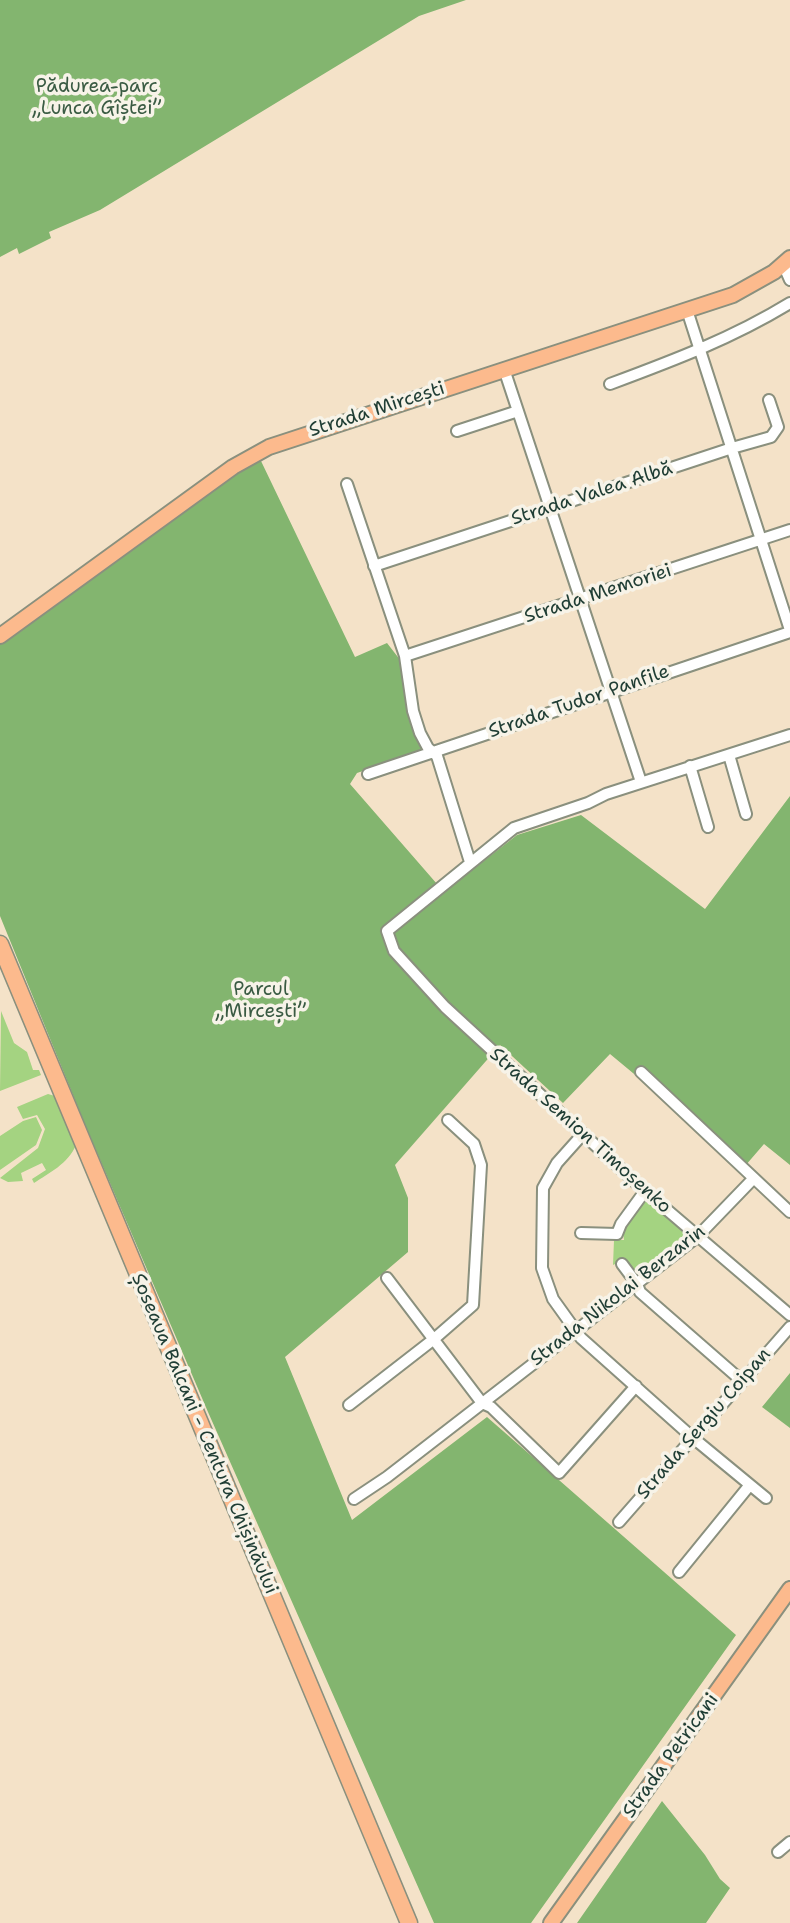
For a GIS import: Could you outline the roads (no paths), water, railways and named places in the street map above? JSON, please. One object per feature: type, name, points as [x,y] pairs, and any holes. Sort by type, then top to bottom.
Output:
[{"type":"highway","name":"Șoseaua Balcani - Centura Chișinăului","points":[[0,944],[409,1923]]},
{"type":"main road","name":"Strada Mircești","points":[[0,636],[184,502],[255,454],[287,439],[733,295],[766,277],[787,261]]},
{"type":"main road","name":"Strada Petricani","points":[[551,1923],[790,1589]]},
{"type":"street","points":[[787,261],[790,280]]},
{"type":"street","points":[[610,384],[699,351],[759,322],[790,303]]},
{"type":"street","points":[[687,310],[790,631]]},
{"type":"street","points":[[504,369],[641,782]]},
{"type":"street","name":"Strada Valea Albă","points":[[374,566],[732,448],[771,438],[777,431],[777,422],[769,400]]},
{"type":"street","points":[[457,431],[518,411]]},
{"type":"street","points":[[347,484],[405,656],[413,711],[420,733],[437,756],[470,862],[514,828],[641,782],[790,735]]},
{"type":"street","name":"Strada Memoriei","points":[[405,656],[790,530]]},
{"type":"street","name":"Strada Tudor Panfile","points":[[368,774],[790,631]]},
{"type":"street","points":[[729,755],[746,814]]},
{"type":"street","points":[[690,766],[708,827]]},
{"type":"street","name":"Strada Semion Timoșenko","points":[[470,862],[387,931],[394,951],[445,1007],[582,1135],[790,1315]]},
{"type":"street","points":[[641,1072],[790,1212]]},
{"type":"street","points":[[349,1405],[473,1305],[481,1165],[474,1144],[448,1120]]},
{"type":"street","points":[[582,1135],[557,1163],[543,1188],[541,1268],[553,1299],[581,1338],[692,1437],[766,1498]]},
{"type":"street","name":"Strada Nikolai Berzarin","points":[[354,1499],[387,1477],[698,1237],[752,1179]]},
{"type":"street","points":[[581,1233],[617,1234],[621,1224],[645,1191]]},
{"type":"street","points":[[622,1264],[640,1292],[742,1381]]},
{"type":"street","points":[[387,1278],[482,1403],[491,1407],[559,1473],[636,1386]]},
{"type":"street","name":"Strada Sergiu Coipan","points":[[619,1522],[790,1327]]},
{"type":"street","points":[[679,1572],[749,1486]]},
{"type":"street","points":[[778,1852],[790,1842]]},
{"type":"park label","name":"Pădurea-parc „Lunca Gîștei”","points":[[97,98]]},
{"type":"park label","name":"Parcul „Mircești”","points":[[261,1001]]}]
